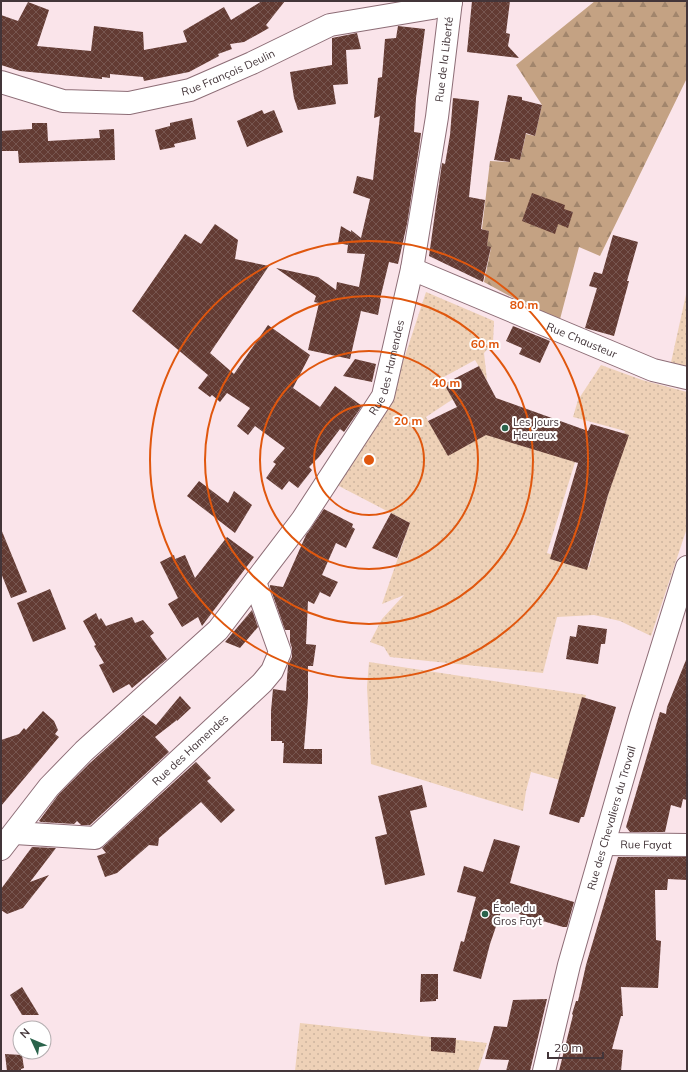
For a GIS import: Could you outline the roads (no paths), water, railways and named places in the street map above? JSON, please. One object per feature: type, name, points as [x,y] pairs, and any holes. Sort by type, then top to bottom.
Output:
[{"type":"street","name":"Rue François Deulin","points":[[1,82],[63,100],[129,104],[190,90],[252,63],[330,25],[432,8],[451,2]]},
{"type":"street","name":"Rue de la Liberté","points":[[437,117],[451,2]]},
{"type":"street","name":"Rue des Hamendes","points":[[1,849],[49,788],[79,756],[218,630],[302,520],[383,396],[412,269],[437,117]]},
{"type":"street","name":"Rue Chausteur","points":[[412,269],[653,370],[687,378]]},
{"type":"street","name":"Rue des Chevaliers du Travail","points":[[544,1071],[569,965],[640,718],[687,567]]},
{"type":"street","name":"Rue des Hamendes","points":[[15,832],[95,838],[262,683],[272,671],[280,652],[254,582]]},
{"type":"street","name":"Rue Fayat","points":[[604,844],[687,845]]},
{"type":"place","name":"Les Jours Heureux","points":[[505,428]]},
{"type":"place","name":"École du Gros Fayt","points":[[485,914]]}]
